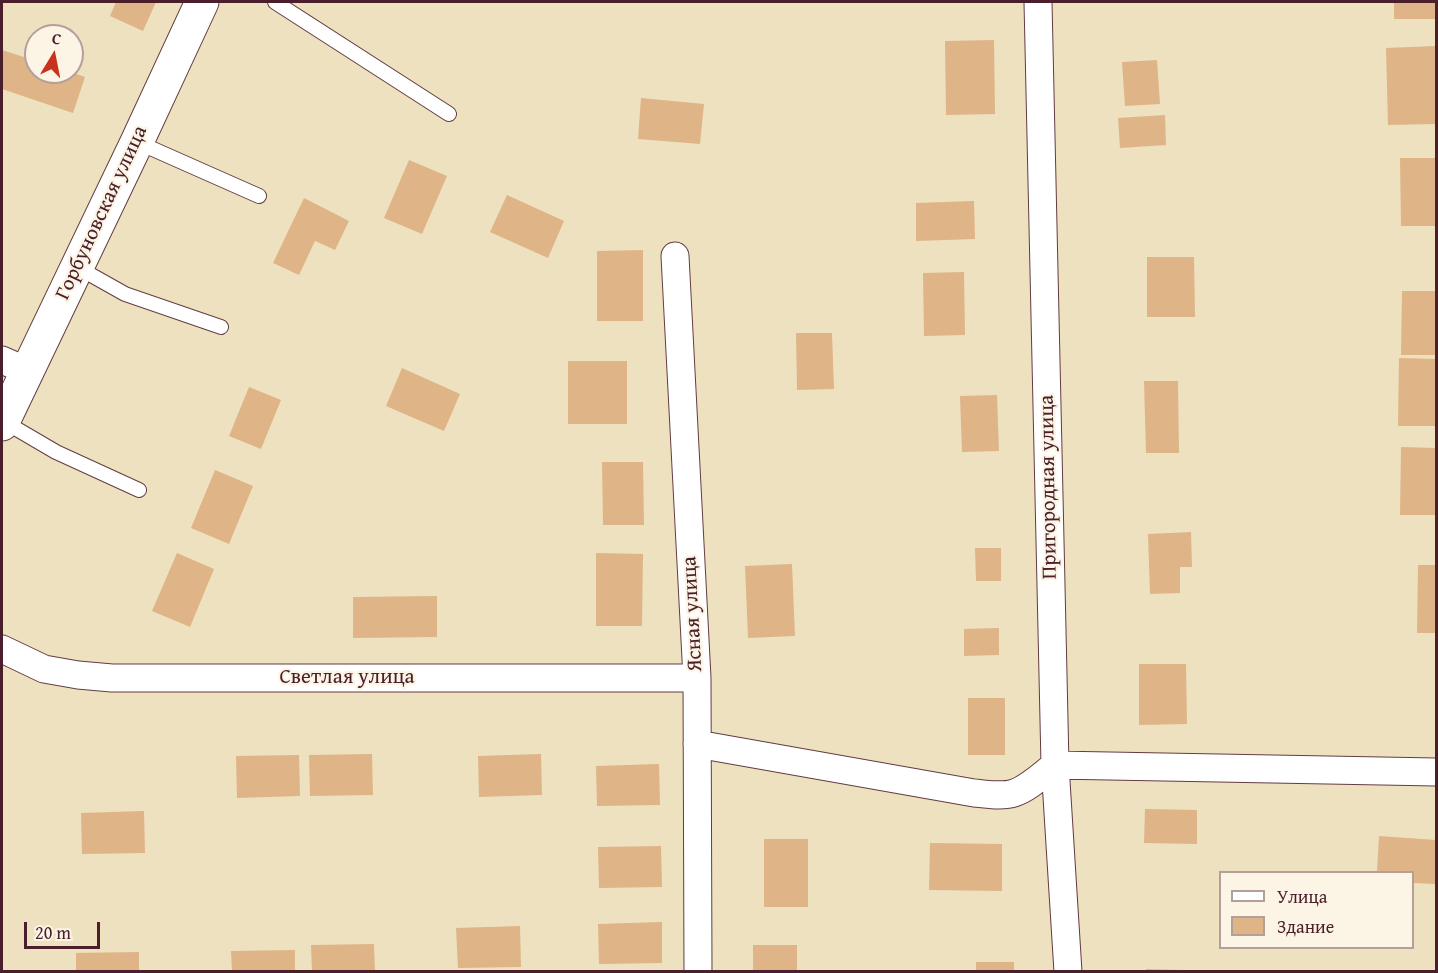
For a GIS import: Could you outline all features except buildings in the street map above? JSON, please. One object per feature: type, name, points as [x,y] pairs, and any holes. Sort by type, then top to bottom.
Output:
[{"type":"main road","name":"Горбуновская улица","points":[[2,423],[14,365],[77,267],[202,2]]},
{"type":"street","name":"Пригородная улица","points":[[1038,2],[1055,765],[1068,972]]},
{"type":"street","name":"Ясная улица","points":[[675,256],[697,678],[698,972]]},
{"type":"street","name":"Светлая улица","points":[[2,649],[44,669],[112,678],[697,678]]},
{"type":"street","points":[[697,744],[994,795],[1013,794],[1055,765],[1437,772]]},
{"type":"lane","points":[[276,2],[449,114]]},
{"type":"lane","points":[[137,142],[259,196]]},
{"type":"lane","points":[[77,267],[125,294],[221,327]]},
{"type":"lane","points":[[2,423],[56,452],[139,490]]}]
